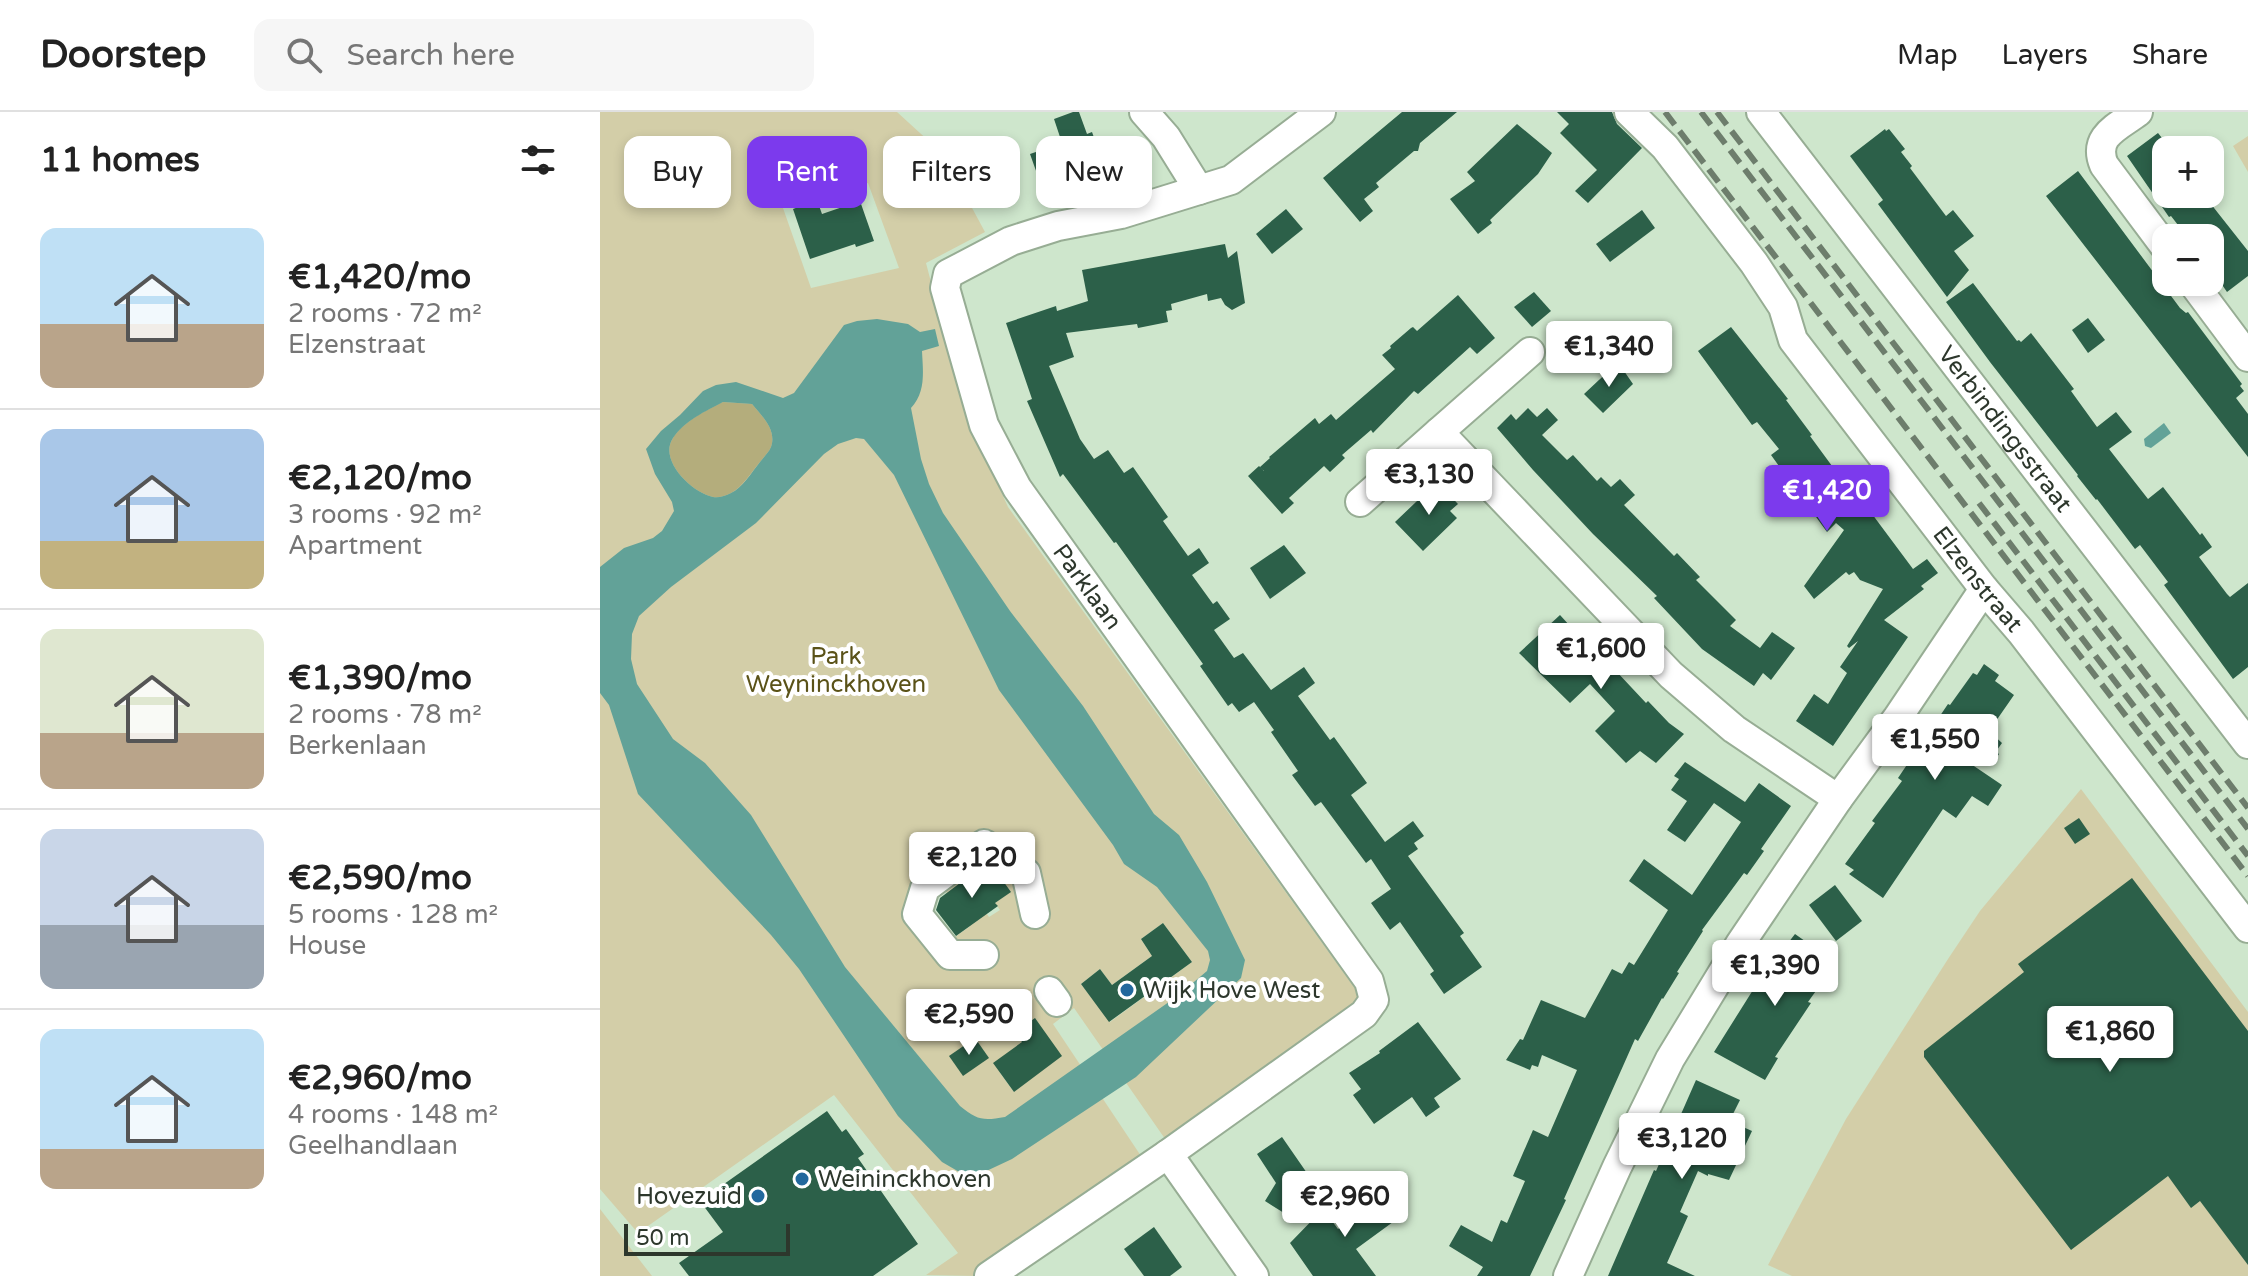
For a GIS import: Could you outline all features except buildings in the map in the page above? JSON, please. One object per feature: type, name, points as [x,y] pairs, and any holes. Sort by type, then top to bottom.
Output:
[{"type":"street","points":[[1144,112],[1166,137],[1199,190]]},
{"type":"street","name":"Parklaan","points":[[1168,1154],[1364,1014],[1374,1000],[1372,990],[1369,981],[1017,488],[984,425],[945,288],[948,274],[1011,241],[1058,226],[1121,214],[1231,180],[1321,112]]},
{"type":"street","name":"Elzenstraat","points":[[1629,112],[1665,147],[1754,263],[1783,307],[1793,340],[2248,928]]},
{"type":"street","name":"Verbindingsstraat","points":[[1761,112],[2248,744]]},
{"type":"street","points":[[2138,112],[2105,137],[2100,145],[2100,154],[2104,165],[2152,229]]},
{"type":"street","points":[[2202,296],[2248,357]]},
{"type":"street","points":[[1360,502],[1530,352]]},
{"type":"street","points":[[1439,432],[1671,675],[1734,729],[1838,799]]},
{"type":"street","points":[[1568,1276],[1670,1059],[1740,944],[1984,589]]},
{"type":"street","points":[[984,955],[950,955],[917,914],[925,888],[984,844],[1026,873],[1035,914]]},
{"type":"street","points":[[989,1276],[1168,1154],[1254,1276]]},
{"type":"green space","name":"Park Weyninckhoven","points":[[600,112],[897,112],[923,136],[883,136],[883,208],[972,208],[985,232],[926,263],[965,412],[1008,507],[1364,1001],[1170,1146],[1074,1008],[1053,1024],[1145,1162],[979,1276],[926,1275],[958,1253],[834,1095],[638,1233],[600,1189]],"holes":[[[747,136],[867,136],[868,183],[899,268],[811,288],[783,208],[747,208]],[[970,864],[978,874],[991,865],[1010,891],[995,903],[1000,910],[989,917],[984,910],[969,927],[952,939],[925,903],[943,889],[948,894],[963,883],[957,874]],[[1163,923],[1192,962],[1110,1022],[1081,984],[1100,969],[1112,985],[1152,956],[1141,939]],[[1035,1018],[1014,1092],[1000,1073],[1011,1064],[1022,1042],[1015,1032]]]},
{"type":"green space","points":[[2248,136],[2248,172],[2233,146]]},
{"type":"green space","points":[[2081,789],[2248,1012],[2248,1276],[1792,1276],[1768,1265],[1846,1119],[1948,959],[1980,911]]},
{"type":"green space","points":[[600,1209],[652,1276],[600,1276]]},
{"type":"shaded area","points":[[723,402],[752,404],[768,424],[772,441],[767,453],[735,491],[715,497],[687,482],[674,465],[670,447],[683,427]]},
{"type":"water","points":[[877,319],[908,324],[920,332],[935,329],[939,346],[922,351],[921,388],[911,408],[921,459],[943,513],[1010,611],[1083,706],[1154,814],[1179,835],[1207,882],[1245,960],[1241,978],[1136,1077],[1012,1159],[980,1174],[961,1173],[942,1162],[898,1116],[799,969],[771,935],[638,794],[609,705],[600,693],[600,567],[624,548],[653,538],[662,531],[674,511],[646,449],[703,391],[716,385],[736,382],[783,398],[794,393],[844,325]],"holes":[[[723,402],[752,404],[768,424],[772,441],[769,451],[735,491],[715,497],[687,482],[674,465],[670,447],[683,426]],[[856,438],[864,439],[894,475],[999,690],[1124,864],[1157,887],[1208,951],[1210,960],[1207,971],[1176,997],[1005,1117],[981,1118],[960,1106],[845,967],[751,815],[705,763],[673,739],[637,684],[631,659],[632,634],[639,616],[671,587],[756,523],[824,454],[838,444]]]},
{"type":"water","points":[[2164,423],[2171,433],[2151,448],[2145,446],[2144,439]]},
{"type":"railway","points":[[1665,112],[2248,876]]},
{"type":"railway","points":[[1701,112],[2248,829]]},
{"type":"railway","points":[[1717,112],[2248,808]]},
{"type":"railway","points":[[1979,503],[2248,856]]},
{"type":"place","name":"Wijk Hove West","points":[[1127,990]]},
{"type":"place","name":"Weininckhoven","points":[[802,1179]]},
{"type":"place","name":"Hovezuid","points":[[758,1196]]}]
